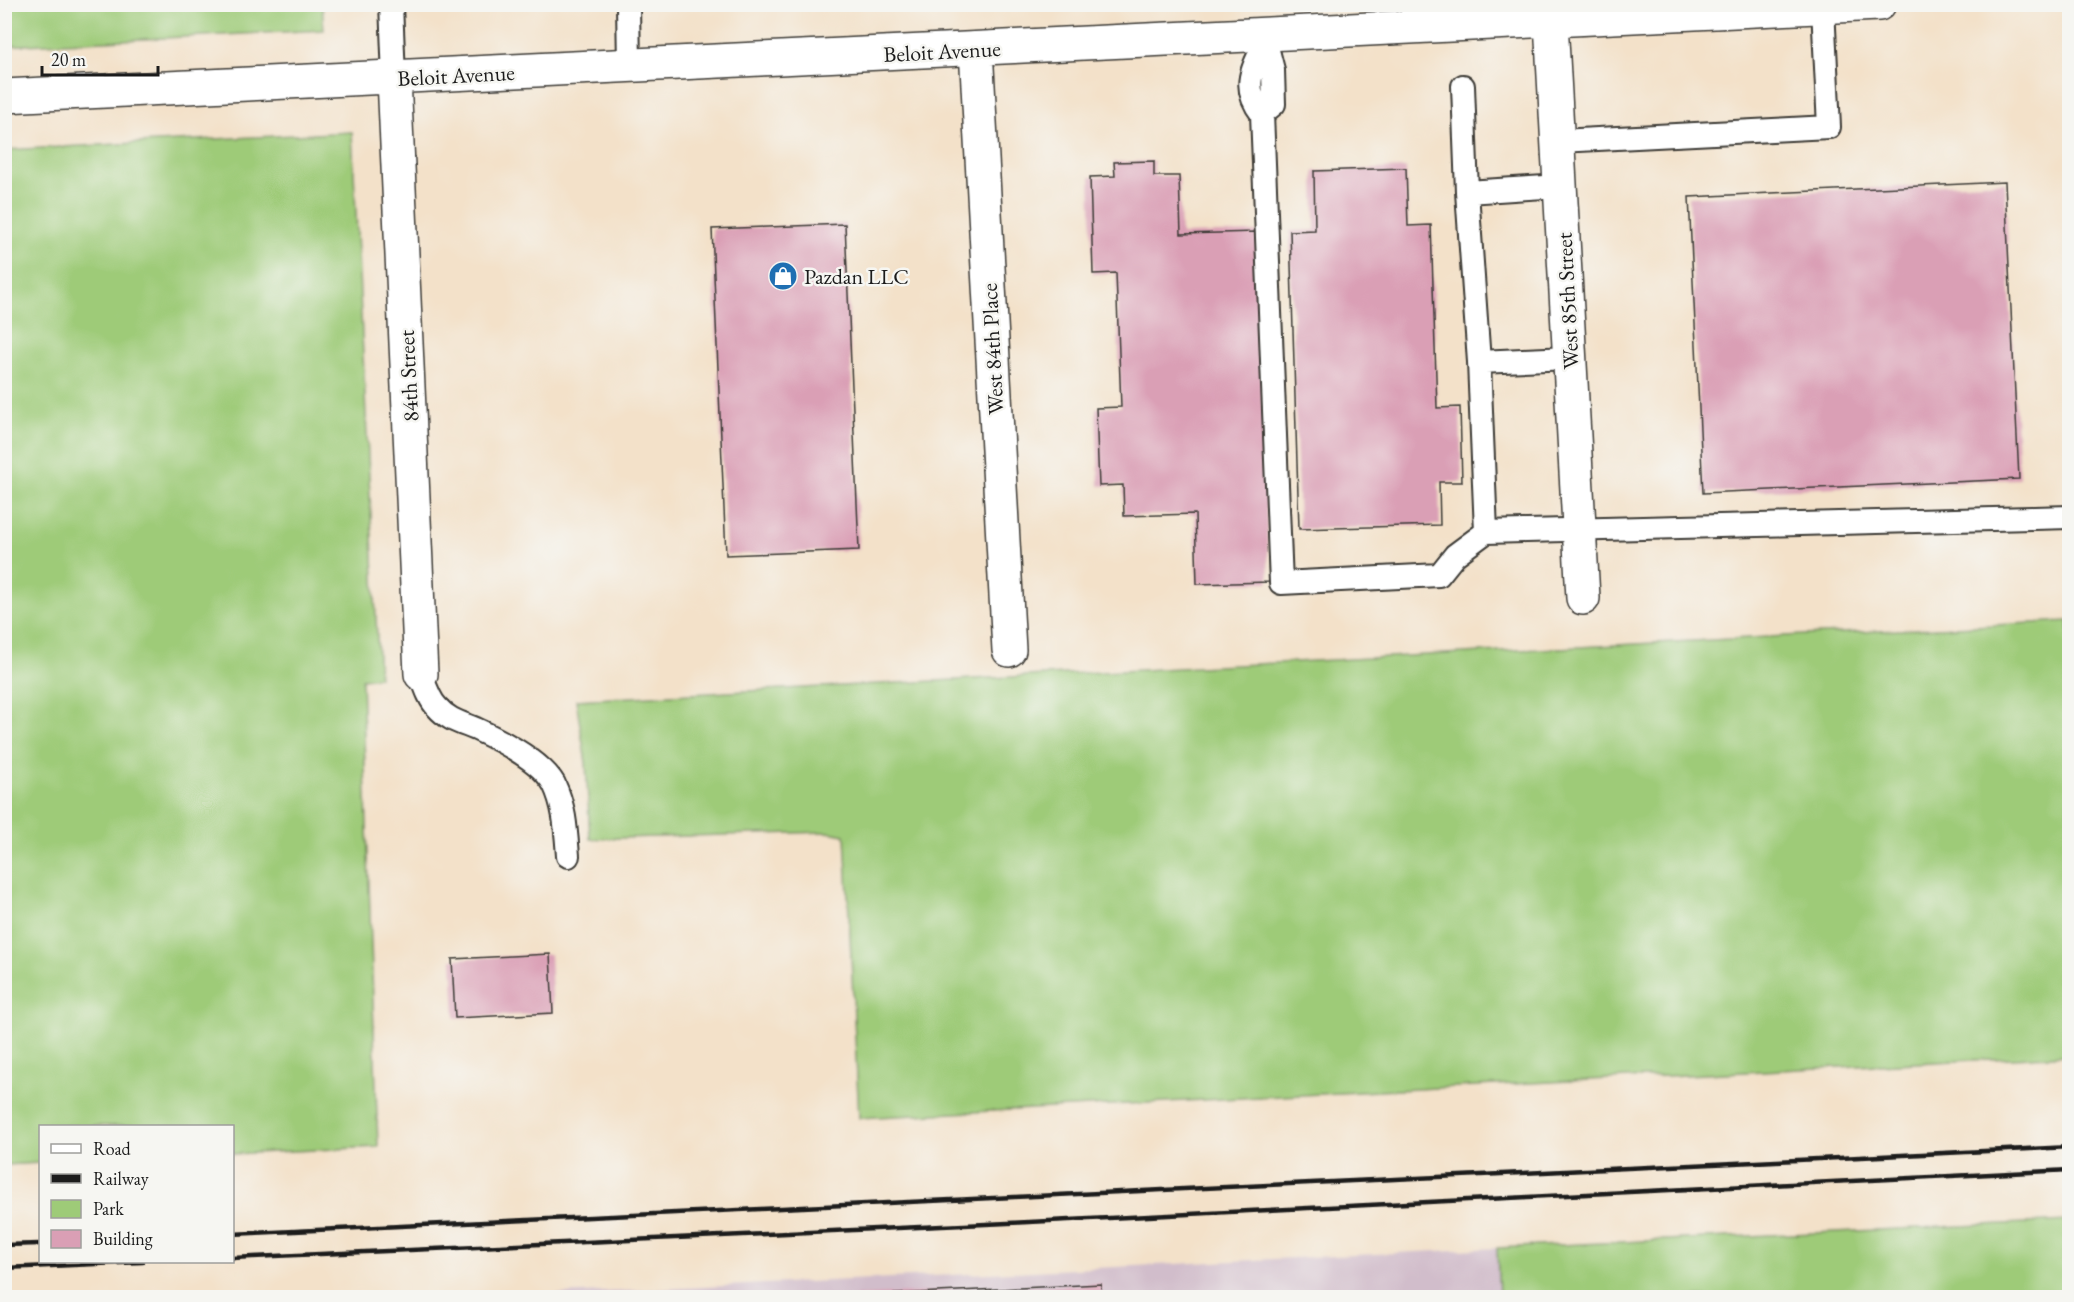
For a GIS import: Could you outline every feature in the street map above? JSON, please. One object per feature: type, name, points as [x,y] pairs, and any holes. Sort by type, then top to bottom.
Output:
[{"type":"street","name":"Beloit Avenue","points":[[4,96],[976,49],[1265,39],[1550,12],[1823,8],[1879,4]]},
{"type":"street","name":"West 85th Street","points":[[1550,12],[1582,598]]},
{"type":"street","name":"West 84th Place","points":[[976,49],[1009,650]]},
{"type":"street","name":"84th Street","points":[[394,78],[421,674]]},
{"type":"lane","points":[[391,4],[394,78]]},
{"type":"lane","points":[[628,4],[629,66]]},
{"type":"lane","points":[[1558,141],[1829,127],[1823,8]]},
{"type":"lane","points":[[1265,39],[1251,73],[1252,101],[1262,114],[1281,583],[1439,575],[1455,555],[1486,532],[2070,517]]},
{"type":"lane","points":[[1463,86],[1486,532]]},
{"type":"lane","points":[[1467,192],[1561,186]]},
{"type":"lane","points":[[1479,362],[1570,358]]},
{"type":"lane","points":[[421,674],[436,707],[450,719],[478,730],[536,763],[553,783],[564,812],[568,856]]},
{"type":"shaded area","points":[[1497,1248],[1499,1298],[481,1298],[911,1277]]},
{"type":"green space","points":[[5,4],[322,5],[324,30],[5,46]]},
{"type":"green space","points":[[352,132],[379,677],[362,679],[378,1147],[234,1154],[234,1125],[39,1125],[39,1163],[5,1165],[5,150]]},
{"type":"green space","points":[[2069,621],[2069,1055],[859,1118],[845,835],[827,832],[590,839],[586,763],[576,700]]},
{"type":"green space","points":[[2069,1221],[2069,1297],[1499,1297],[1497,1248]]},
{"type":"building","points":[[1154,161],[1154,176],[1179,176],[1181,234],[1257,232],[1269,582],[1197,584],[1195,514],[1124,516],[1123,485],[1099,486],[1096,408],[1121,407],[1116,273],[1093,274],[1090,177],[1115,176],[1114,162]]},
{"type":"building","points":[[1406,168],[1408,226],[1431,225],[1437,408],[1460,407],[1462,482],[1439,482],[1440,525],[1299,529],[1290,231],[1315,230],[1314,171]]},
{"type":"building","points":[[2005,182],[2019,479],[1703,493],[1689,197]]},
{"type":"building","points":[[845,224],[859,550],[726,555],[712,229]]},
{"type":"building","points":[[550,954],[553,1013],[455,1018],[452,959]]},
{"type":"building","points":[[1101,1284],[1102,1298],[855,1298],[855,1296]]},
{"type":"railway","points":[[234,1234],[2070,1147]]},
{"type":"railway","points":[[234,1258],[1008,1223],[2070,1170]]},
{"type":"railway","points":[[4,1245],[39,1244]]},
{"type":"railway","points":[[4,1268],[120,1263]]},
{"type":"place","name":"Pazdan LLC","points":[[783,276]]}]
